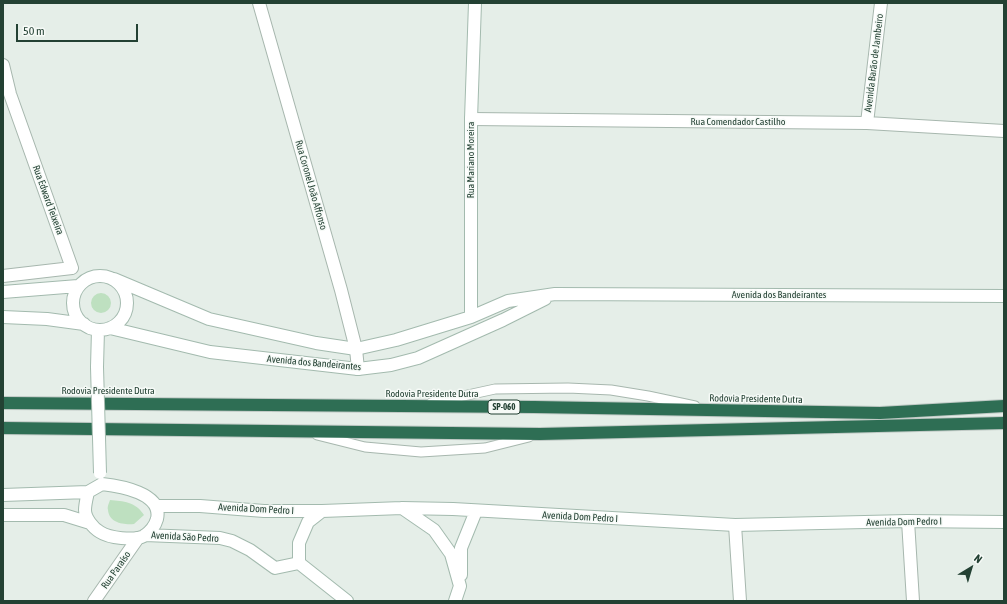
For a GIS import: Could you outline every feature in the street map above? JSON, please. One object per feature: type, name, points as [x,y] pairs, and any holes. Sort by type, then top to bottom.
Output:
[{"type":"highway","name":"Rodovia Presidente Dutra","points":[[3,403],[415,406],[880,413],[1004,406]]},
{"type":"highway","points":[[3,428],[540,434],[1004,423]]},
{"type":"main road","name":"Rua Coronel João Affonso","points":[[259,3],[356,349],[358,369]]},
{"type":"main road","name":"Rua Mariano Moreira","points":[[471,317],[471,119],[475,3]]},
{"type":"main road","name":"Avenida Barão de Jambeiro","points":[[867,123],[881,3]]},
{"type":"main road","name":"Rua Edward Teixeira","points":[[3,65],[10,94],[72,268],[3,276]]},
{"type":"main road","name":"Rua Comendador Castilho","points":[[471,119],[867,123],[1004,131]]},
{"type":"main road","points":[[99,275],[114,279],[121,284],[125,292],[127,305],[123,317],[118,324],[104,329],[90,328],[78,318],[74,310],[74,294],[78,286],[91,277],[99,275]]},
{"type":"main road","name":"Avenida dos Bandeirantes","points":[[114,279],[209,319],[316,343],[356,349],[396,340],[471,317],[508,301],[555,294],[1004,296]]},
{"type":"main road","points":[[3,292],[78,286]]},
{"type":"main road","name":"Avenida dos Bandeirantes","points":[[104,329],[210,352],[358,369],[391,365],[418,358],[503,320],[555,294]]},
{"type":"main road","points":[[3,317],[84,324]]},
{"type":"main road","points":[[101,478],[147,496],[156,506],[158,516],[155,525],[141,537],[120,538],[100,533],[90,523],[85,510],[88,492],[101,478],[98,367],[104,329]]},
{"type":"main road","points":[[3,495],[88,492]]},
{"type":"main road","name":"Avenida Dom Pedro I","points":[[156,506],[200,506],[264,511],[322,511],[402,508],[476,510],[735,525],[908,521],[1004,522]]},
{"type":"main road","points":[[402,508],[434,530],[451,554],[460,586],[455,601]]},
{"type":"main road","points":[[460,601],[462,548],[476,510]]},
{"type":"main road","points":[[322,511],[308,522],[299,544],[298,563],[347,601]]},
{"type":"main road","points":[[3,514],[64,515],[90,523]]},
{"type":"main road","points":[[908,521],[913,601]]},
{"type":"main road","points":[[735,525],[740,601]]},
{"type":"main road","name":"Avenida São Pedro","points":[[141,537],[220,538],[232,541],[250,550],[275,568],[298,563]]},
{"type":"main road","name":"Rua Paraíso","points":[[94,601],[141,537]]},
{"type":"lane","points":[[415,406],[495,389],[568,388],[618,391],[712,410]]},
{"type":"lane","points":[[308,432],[365,447],[421,452],[485,448],[540,434]]},
{"type":"green space","points":[[101,293],[108,296],[111,303],[108,310],[101,313],[94,310],[91,303],[94,296]]},
{"type":"green space","points":[[110,500],[129,503],[137,507],[144,515],[134,524],[118,522],[111,518],[109,514],[108,508]]}]
